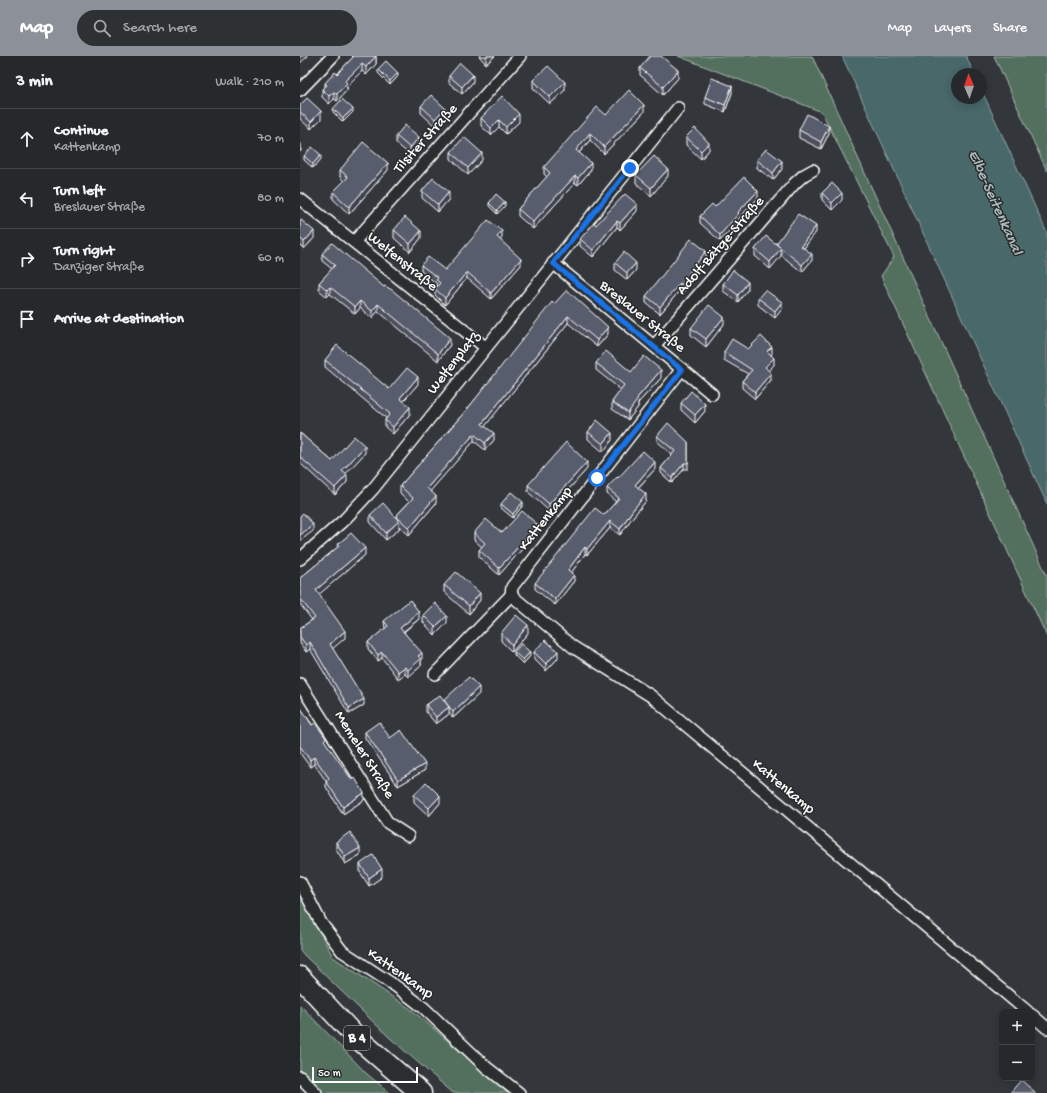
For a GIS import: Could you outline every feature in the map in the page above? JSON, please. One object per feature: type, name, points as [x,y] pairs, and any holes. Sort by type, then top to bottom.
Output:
[{"type":"highway","name":"B 4","points":[[300,977],[355,1036],[421,1093]]},
{"type":"street","points":[[300,90],[333,56]]},
{"type":"street","name":"Tilsiter Straße","points":[[354,242],[520,56]]},
{"type":"street","name":"Welfenplatz","points":[[300,559],[345,519],[379,482],[485,347],[678,108]]},
{"type":"street","name":"Adolf-Bätge-Straße","points":[[654,346],[795,183],[804,175],[813,170]]},
{"type":"street","name":"Welfenstraße","points":[[300,199],[485,347]]},
{"type":"street","name":"Breslauer Straße","points":[[553,263],[712,394]]},
{"type":"street","name":"Kattenkamp","points":[[434,674],[511,595],[512,586],[682,370]]},
{"type":"street","name":"Kattenkamp","points":[[511,595],[573,647],[651,696],[1024,1009]]},
{"type":"street","name":"Memeler Straße","points":[[300,684],[388,823],[408,836]]},
{"type":"street","name":"Kattenkamp","points":[[300,882],[321,923],[342,951],[397,986],[486,1067],[519,1093]]},
{"type":"street","points":[[1035,1018],[1047,1028]]},
{"type":"street","points":[[300,1077],[316,1093]]},
{"type":"green space","points":[[678,56],[812,56],[1047,576],[1047,637],[881,276],[894,257],[822,112]]},
{"type":"green space","points":[[994,56],[1047,56],[1047,171]]},
{"type":"green space","points":[[300,894],[333,957],[412,1010],[508,1093],[453,1093],[390,1038],[300,950]]},
{"type":"green space","points":[[300,1005],[367,1074],[390,1093],[314,1093],[300,1080]]},
{"type":"water","name":"Elbe-Seitenkanal","points":[[842,56],[966,56],[971,68],[951,68],[951,104],[987,104],[987,102],[1047,233],[1047,504]]},
{"type":"building","points":[[354,56],[376,56],[366,67],[362,64],[345,81],[347,83],[337,94],[334,92],[329,96],[322,89],[327,85],[325,83],[335,72],[337,74]]},
{"type":"building","points":[[650,56],[661,56],[678,70],[663,87],[640,68]]},
{"type":"building","points":[[386,61],[398,73],[390,81],[378,69]]},
{"type":"building","points":[[460,63],[473,75],[462,87],[449,76]]},
{"type":"building","points":[[548,66],[565,82],[550,97],[533,80]]},
{"type":"building","points":[[712,78],[732,86],[725,105],[705,97]]},
{"type":"building","points":[[629,90],[644,105],[604,147],[590,133],[576,150],[591,163],[578,178],[575,176],[533,222],[518,209],[550,173],[544,167],[597,107],[606,115]]},
{"type":"building","points":[[431,95],[445,108],[435,119],[421,106]]},
{"type":"building","points":[[502,96],[519,114],[506,127],[499,120],[491,128],[481,118]]},
{"type":"building","points":[[307,98],[321,111],[311,122],[300,112],[300,105]]},
{"type":"building","points":[[342,99],[353,109],[343,118],[333,109]]},
{"type":"building","points":[[807,114],[829,126],[821,142],[799,130]]},
{"type":"building","points":[[405,125],[419,137],[410,148],[396,136]]},
{"type":"building","points":[[695,128],[709,143],[701,151],[686,137]]},
{"type":"building","points":[[464,137],[482,153],[468,168],[451,152]]},
{"type":"building","points":[[363,142],[388,163],[349,207],[333,192],[348,177],[340,170]]},
{"type":"building","points":[[312,147],[321,155],[313,164],[304,156]]},
{"type":"building","points":[[766,149],[782,161],[773,173],[757,160]]},
{"type":"building","points":[[654,156],[668,169],[651,188],[636,175]]},
{"type":"building","points":[[744,177],[758,191],[738,212],[739,213],[720,235],[700,216],[712,204],[715,207]]},
{"type":"building","points":[[433,178],[449,192],[438,205],[422,191]]},
{"type":"building","points":[[832,183],[842,193],[832,203],[822,193]]},
{"type":"building","points":[[496,194],[505,202],[497,211],[489,203]]},
{"type":"building","points":[[625,194],[637,204],[620,223],[617,221],[593,250],[580,239],[594,223],[596,225]]},
{"type":"building","points":[[798,214],[816,226],[801,246],[812,254],[802,265],[776,244]]},
{"type":"building","points":[[405,217],[421,231],[410,244],[394,230]]},
{"type":"building","points":[[300,219],[314,231],[304,242],[300,238]]},
{"type":"building","points":[[488,220],[502,231],[497,237],[521,259],[491,293],[467,272],[445,298],[435,289],[440,283],[436,280],[438,278],[421,265],[428,257],[445,270]]},
{"type":"building","points":[[766,236],[781,248],[770,262],[755,249]]},
{"type":"building","points":[[691,239],[706,251],[689,273],[691,275],[683,285],[680,283],[660,307],[646,296]]},
{"type":"building","points":[[332,243],[384,287],[385,286],[392,290],[450,338],[438,354],[378,304],[372,311],[360,301],[355,307],[330,287],[327,290],[319,283],[335,265],[322,254]]},
{"type":"building","points":[[624,252],[636,263],[627,273],[615,263]]},
{"type":"building","points":[[733,270],[748,282],[738,295],[723,284]]},
{"type":"building","points":[[567,290],[608,327],[597,340],[568,316],[482,424],[494,433],[485,443],[474,434],[427,488],[436,496],[409,528],[396,516],[413,498],[400,486],[469,407],[552,302],[554,304]]},
{"type":"building","points":[[765,290],[782,302],[775,311],[758,298]]},
{"type":"building","points":[[709,305],[724,317],[706,339],[691,328]]},
{"type":"building","points":[[761,336],[772,347],[767,351],[774,358],[765,367],[771,373],[755,392],[742,381],[752,370],[724,352],[732,339],[748,349]]},
{"type":"building","points":[[337,345],[389,389],[407,368],[418,377],[400,398],[410,407],[393,427],[385,420],[390,414],[325,360]]},
{"type":"building","points":[[606,351],[631,372],[644,356],[661,370],[637,398],[638,399],[628,413],[612,402],[624,385],[596,363]]},
{"type":"building","points":[[691,391],[705,404],[695,415],[681,403]]},
{"type":"building","points":[[597,420],[612,433],[603,444],[588,432]]},
{"type":"building","points":[[668,423],[688,442],[688,463],[684,463],[672,478],[661,468],[675,451],[657,436]]},
{"type":"building","points":[[300,433],[332,461],[354,436],[365,446],[342,471],[347,475],[335,488],[300,457]]},
{"type":"building","points":[[566,442],[587,462],[549,504],[528,485]]},
{"type":"building","points":[[643,451],[655,462],[635,485],[646,494],[620,529],[610,521],[587,549],[585,547],[568,570],[574,575],[555,599],[535,583],[595,508],[604,515],[619,498],[607,488]]},
{"type":"building","points":[[511,492],[523,502],[513,514],[501,504]]},
{"type":"building","points":[[383,503],[399,521],[386,533],[370,515]]},
{"type":"building","points":[[522,511],[538,525],[499,568],[479,550],[485,543],[474,533],[486,519],[502,533]]},
{"type":"building","points":[[303,513],[313,524],[300,535],[300,516]]},
{"type":"building","points":[[351,533],[365,548],[316,590],[345,631],[330,644],[364,699],[349,708],[310,642],[306,645],[300,637],[300,628],[315,618],[300,598],[300,578],[339,546],[338,544]]},
{"type":"building","points":[[456,572],[480,593],[469,606],[444,585]]},
{"type":"building","points":[[410,600],[419,612],[400,628],[422,653],[418,656],[421,659],[408,670],[405,667],[398,672],[382,652],[378,655],[368,642],[388,626],[384,621]]},
{"type":"building","points":[[435,603],[447,616],[435,627],[423,615]]},
{"type":"building","points":[[516,615],[528,625],[512,645],[501,633]]},
{"type":"building","points":[[545,640],[558,651],[546,664],[534,652]]},
{"type":"building","points":[[521,644],[530,652],[523,660],[514,652]]},
{"type":"building","points":[[469,677],[479,687],[453,712],[444,700]]},
{"type":"building","points":[[440,695],[449,707],[436,717],[426,705]]},
{"type":"building","points":[[300,707],[312,725],[315,723],[326,738],[324,740],[352,780],[355,778],[364,793],[343,807],[326,781],[329,778],[314,757],[310,760],[300,746]]},
{"type":"building","points":[[379,722],[390,738],[401,730],[425,764],[398,780],[365,732]]},
{"type":"building","points":[[426,782],[440,796],[429,808],[414,795]]},
{"type":"building","points":[[350,832],[360,848],[345,857],[336,842]]},
{"type":"building","points":[[373,855],[382,869],[369,878],[360,864]]},
{"type":"building","points":[[1020,1081],[1022,1081],[1036,1093],[1010,1093]]},
{"type":"route","points":[[597,478],[682,370],[553,263],[630,168]]}]
